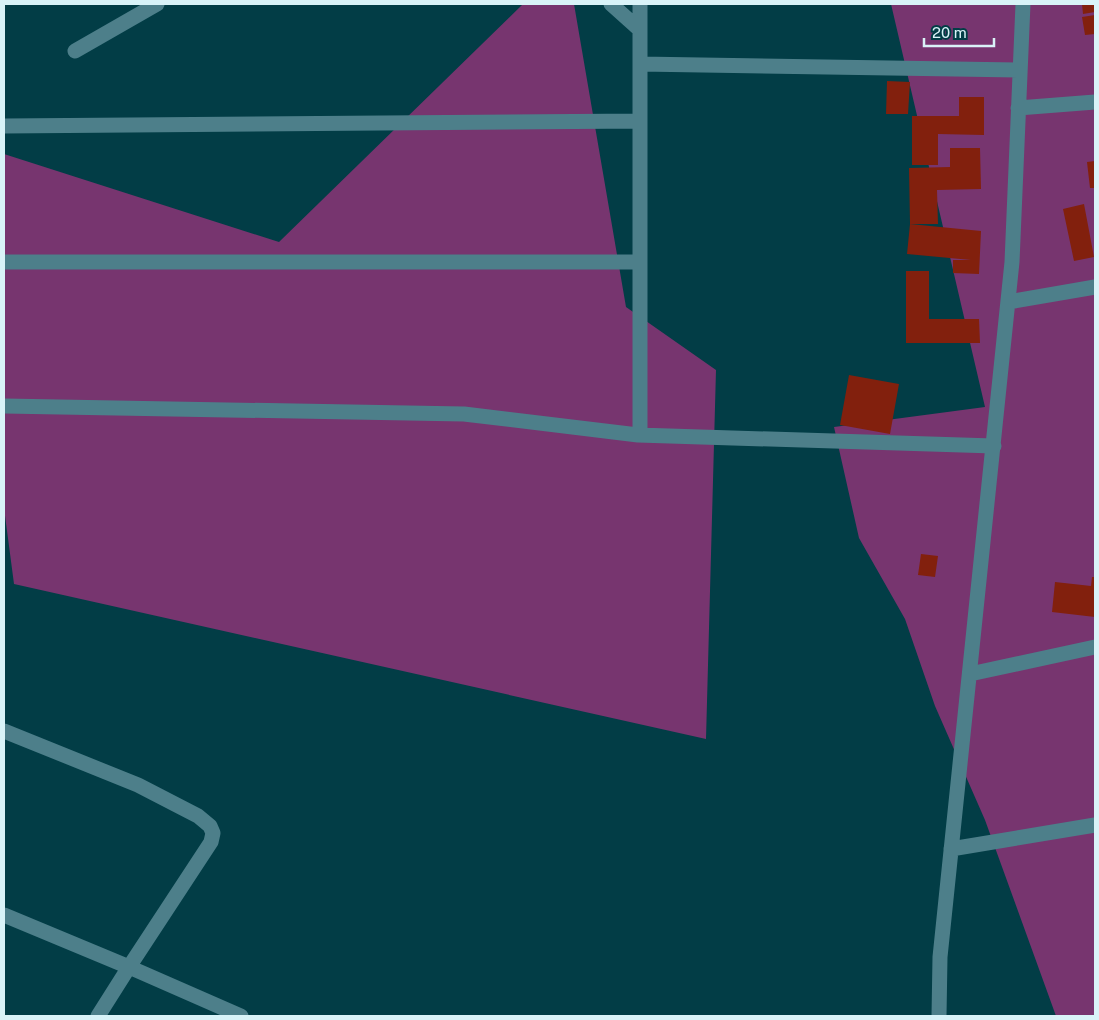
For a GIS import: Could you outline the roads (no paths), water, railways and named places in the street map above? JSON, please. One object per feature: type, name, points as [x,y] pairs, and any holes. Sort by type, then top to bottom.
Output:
[{"type":"street","points":[[75,50],[157,4]]},
{"type":"street","points":[[611,4],[640,30]]},
{"type":"street","points":[[640,4],[640,434]]},
{"type":"street","points":[[939,1016],[940,957],[1012,262],[1022,4]]},
{"type":"street","points":[[640,64],[1020,70]]},
{"type":"street","points":[[1018,108],[1095,102]]},
{"type":"street","points":[[4,126],[640,121]]},
{"type":"street","points":[[4,262],[640,262]]},
{"type":"street","points":[[1008,302],[1095,287]]},
{"type":"street","points":[[4,406],[464,414],[640,434],[994,446]]},
{"type":"street","points":[[970,674],[1095,647]]},
{"type":"street","points":[[4,731],[138,785],[198,816],[210,826],[213,833],[211,842],[98,1016]]},
{"type":"street","points":[[951,849],[1095,824]]},
{"type":"street","points":[[4,915],[241,1016]]}]
